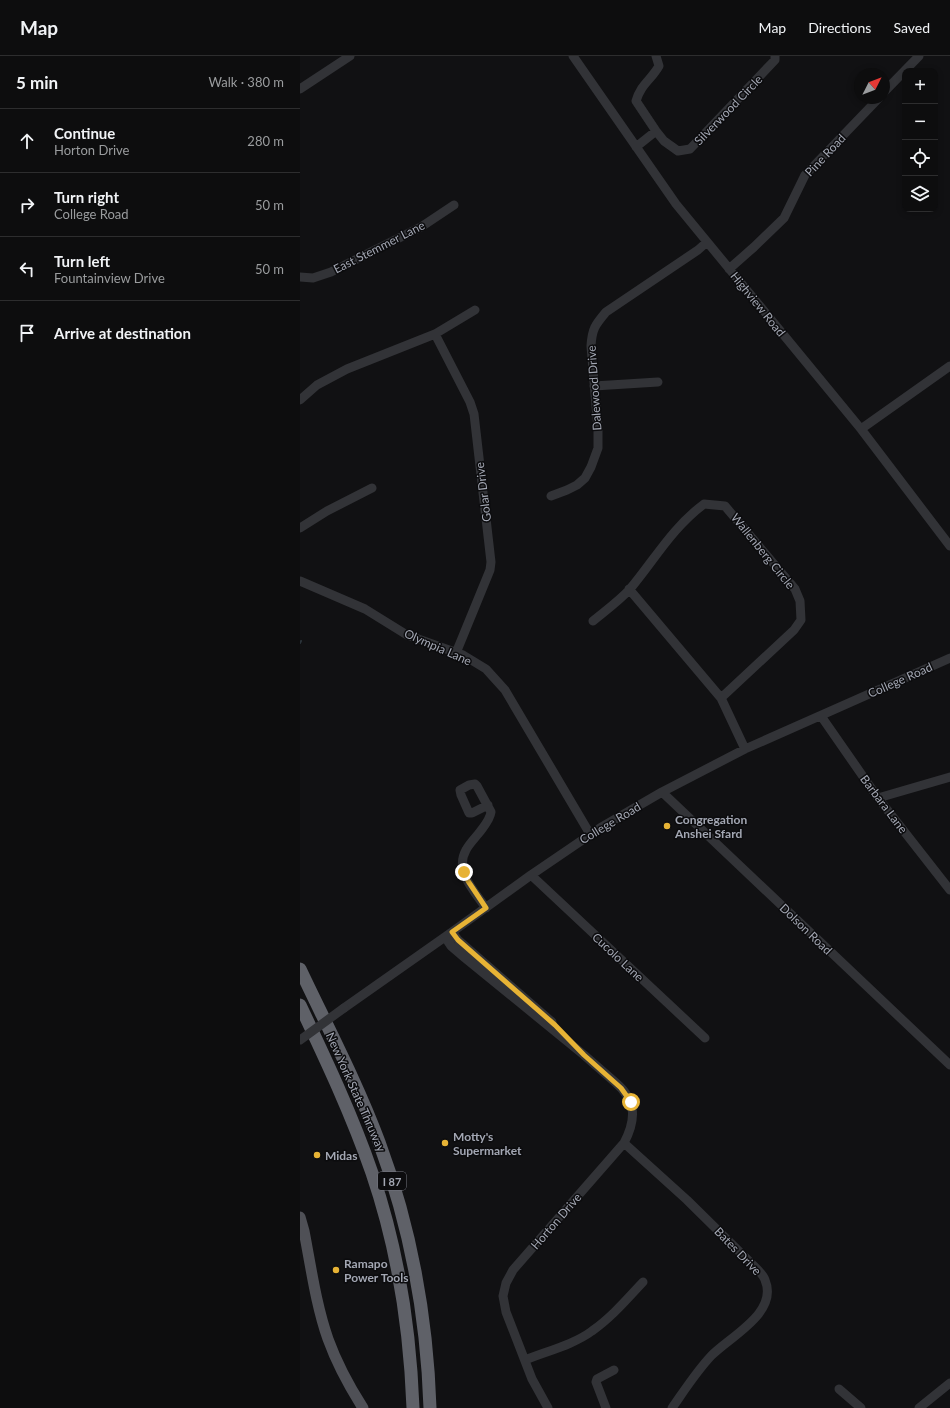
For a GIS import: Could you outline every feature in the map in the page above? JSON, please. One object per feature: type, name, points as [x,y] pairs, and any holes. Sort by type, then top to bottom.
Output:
[{"type":"highway","name":"New York State Thruway","points":[[300,969],[363,1103],[396,1193],[410,1246],[420,1298],[427,1354],[430,1408]]},
{"type":"highway","name":"New York State Thruway","points":[[300,1005],[332,1072],[353,1121],[382,1204],[393,1249],[403,1301],[410,1355],[413,1408]]},
{"type":"main road","points":[[300,1217],[328,1340],[339,1367],[363,1408]]},
{"type":"street","points":[[300,89],[350,56]]},
{"type":"street","name":"Highview Road","points":[[573,56],[676,204],[860,429],[950,546]]},
{"type":"street","name":"Silverwood Circle","points":[[656,56],[659,66],[655,73],[639,90],[636,100],[664,141],[678,151],[690,149],[775,60],[775,56]]},
{"type":"street","points":[[890,86],[919,56]]},
{"type":"street","name":"Pine Road","points":[[729,269],[784,218],[805,175],[872,104]]},
{"type":"street","points":[[636,147],[656,131]]},
{"type":"street","name":"East Stemmer Lane","points":[[300,277],[313,278],[331,272],[421,227],[454,205]]},
{"type":"street","name":"Dalewood Drive","points":[[550,496],[577,485],[585,478],[598,448],[598,429],[591,340],[592,333],[598,322],[606,312],[698,250],[707,242]]},
{"type":"street","points":[[300,400],[317,386],[346,369],[435,334],[475,310]]},
{"type":"street","name":"Golar Drive","points":[[435,334],[470,402],[474,414],[491,562],[490,570],[456,653]]},
{"type":"street","points":[[860,429],[950,366]]},
{"type":"street","points":[[594,386],[658,382]]},
{"type":"street","points":[[300,528],[327,511],[372,488]]},
{"type":"street","name":"Wallenberg Circle","points":[[629,589],[686,518],[704,504],[725,506],[795,589],[800,601],[801,620],[794,630],[721,698]]},
{"type":"street","name":"Olympia Lane","points":[[300,581],[365,609],[407,635],[456,653],[486,669],[505,690],[590,834]]},
{"type":"street","points":[[593,621],[629,589],[721,698],[745,749]]},
{"type":"street","name":"College Road","points":[[300,1040],[590,834],[662,792],[745,749],[950,658]]},
{"type":"street","name":"Barbara Lane","points":[[821,716],[878,798],[950,890]]},
{"type":"street","points":[[878,798],[950,777]]},
{"type":"street","name":"Dolson Road","points":[[662,792],[950,1065]]},
{"type":"street","points":[[486,908],[468,881],[463,867],[466,848],[490,818],[491,812],[488,805]]},
{"type":"street","name":"Cucolo Lane","points":[[531,875],[705,1038]]},
{"type":"street","name":"Horton Drive","points":[[449,935],[458,940],[555,1025],[584,1055],[621,1088],[631,1102],[634,1118],[631,1131],[624,1143],[513,1270],[506,1283],[503,1296],[506,1312],[532,1379],[548,1408]]},
{"type":"street","name":"Bates Drive","points":[[624,1143],[687,1200],[756,1268],[765,1279],[768,1291],[765,1304],[758,1316],[711,1356],[700,1368],[672,1408]]},
{"type":"street","points":[[525,1360],[573,1341],[591,1332],[622,1305],[643,1282]]},
{"type":"street","points":[[606,1408],[596,1382],[597,1379],[614,1370]]},
{"type":"street","points":[[919,1408],[950,1383]]},
{"type":"street","points":[[839,1389],[861,1408]]},
{"type":"place","name":"Congregation Anshei Sfard","points":[[667,826]]},
{"type":"place","name":"Motty's Supermarket","points":[[445,1143]]},
{"type":"place","name":"Midas","points":[[317,1155]]},
{"type":"place","name":"Ramapo Power Tools","points":[[336,1270]]},
{"type":"route","points":[[464,872],[468,881],[486,908],[452,932],[458,940],[555,1025],[584,1055],[621,1088],[631,1102]]}]
